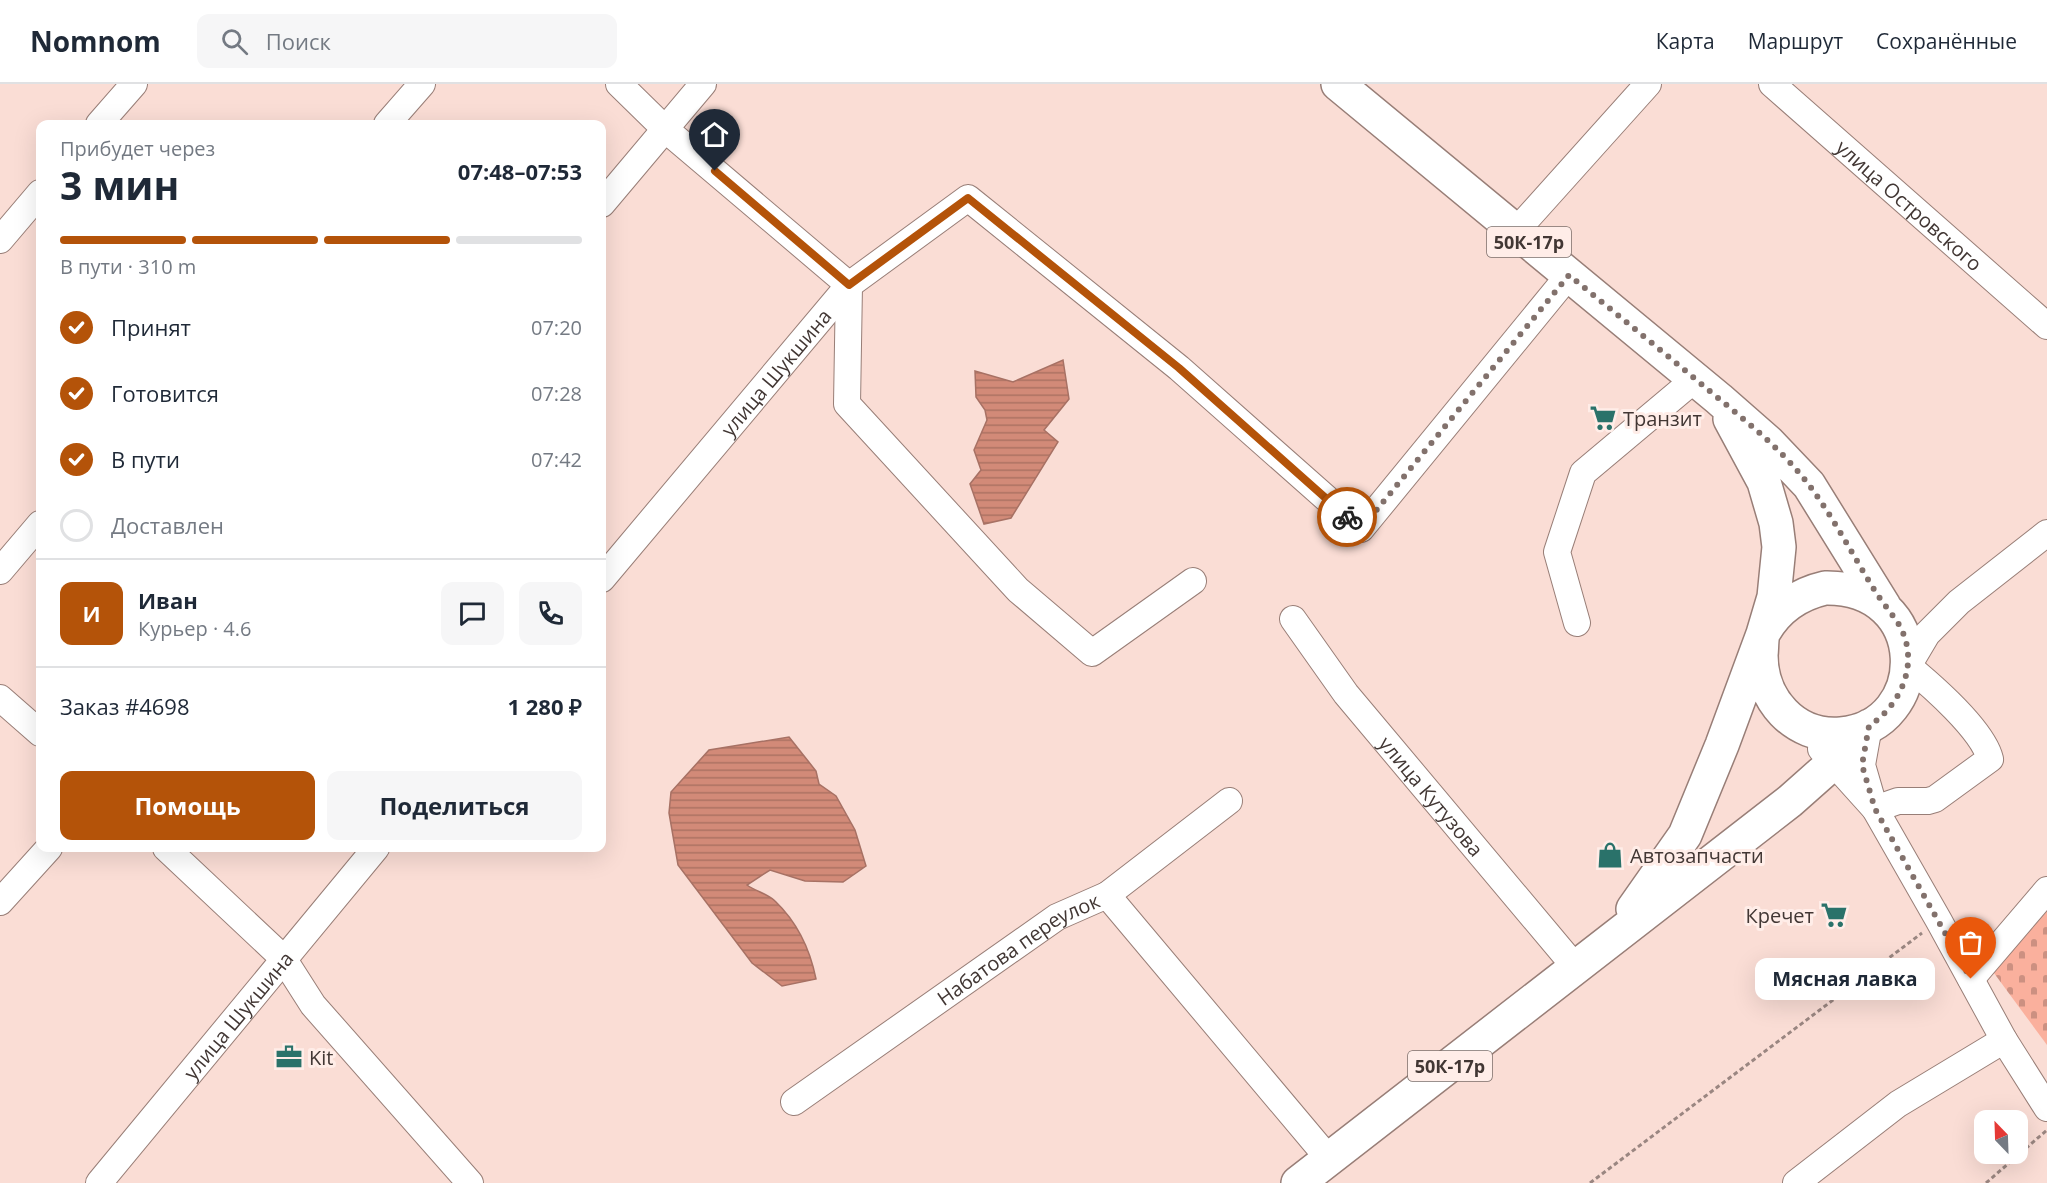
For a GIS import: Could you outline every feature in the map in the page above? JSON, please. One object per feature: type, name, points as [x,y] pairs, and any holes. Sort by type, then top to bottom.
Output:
[{"type":"main road","name":"50К-17р","points":[[1298,1183],[1790,801],[1834,762],[1869,726],[1884,715],[1902,690],[1908,666],[1908,654],[1897,623],[1884,606],[1809,485],[1776,449],[1707,389],[1338,84]]},
{"type":"main road","name":"50К-17р","points":[[1589,958],[1644,896],[1685,835],[1722,746],[1763,634],[1774,597],[1779,547],[1776,523],[1764,482],[1707,389]]},
{"type":"main road","name":"50К-17р","points":[[1869,726],[1842,734],[1827,734],[1800,726],[1785,716],[1766,687],[1761,669],[1763,634],[1783,609],[1796,599],[1825,588],[1856,591],[1884,606]]},
{"type":"street","points":[[102,120],[134,84]]},
{"type":"street","points":[[390,120],[422,84]]},
{"type":"street","points":[[619,84],[665,129],[849,285],[847,404],[1018,590],[1034,604],[1092,652],[1193,581]]},
{"type":"street","points":[[606,199],[703,84]]},
{"type":"street","points":[[1516,231],[1648,84]]},
{"type":"street","name":"улица Островского","points":[[1772,84],[2047,326]]},
{"type":"street","points":[[0,240],[36,198]]},
{"type":"street","name":"улица Шукшина","points":[[606,574],[849,285],[968,198],[1179,368],[1361,529],[1569,275]]},
{"type":"street","points":[[1577,623],[1557,552],[1583,473],[1707,389]]},
{"type":"street","points":[[0,571],[36,529]]},
{"type":"street","points":[[1875,809],[1898,801],[1935,799],[1990,759],[1978,737],[1943,695],[1908,666],[1927,634],[1959,602],[2047,533]]},
{"type":"street","points":[[1884,606],[1902,617],[1915,619],[1926,617],[1959,602]]},
{"type":"street","name":"улица Кутузова","points":[[1293,619],[1346,694],[1589,958]]},
{"type":"street","points":[[0,698],[36,730]]},
{"type":"street","points":[[1800,726],[1875,809],[2004,1040],[2047,1108]]},
{"type":"street","points":[[1869,726],[1862,765],[1875,809]]},
{"type":"street","points":[[1790,801],[1809,792],[1838,789],[1849,792],[1875,809]]},
{"type":"street","points":[[1107,895],[1229,801]]},
{"type":"street","points":[[0,902],[45,852]]},
{"type":"street","points":[[170,852],[283,958],[313,1005],[470,1183]]},
{"type":"street","name":"улица Шукшина","points":[[99,1183],[373,852]]},
{"type":"street","points":[[1971,979],[2047,890]]},
{"type":"street","name":"Набатова переулок","points":[[794,1102],[1057,917],[1107,895],[1329,1159]]},
{"type":"street","points":[[1796,1183],[1898,1104],[2004,1040]]},
{"type":"path","points":[[1590,1183],[1939,921]]},
{"type":"path","points":[[1986,1183],[2047,1130]]},
{"type":"green space","points":[[2047,908],[2047,1045],[1991,969]]},
{"type":"shaded area","points":[[1063,360],[1069,399],[1044,430],[1058,442],[1011,518],[984,524],[970,484],[981,470],[974,450],[987,420],[985,410],[976,397],[975,371],[1013,382]]},
{"type":"shaded area","points":[[789,737],[816,771],[819,784],[836,796],[855,830],[866,866],[843,882],[805,881],[770,870],[747,885],[772,899],[783,909],[796,927],[810,957],[816,979],[782,986],[752,963],[678,865],[669,813],[671,792],[709,750]]},
{"type":"way so far","points":[[1347,517],[1361,529],[1569,275],[1719,399],[1790,464],[1809,485],[1832,519],[1884,606],[1897,623],[1908,654],[1906,678],[1896,701],[1888,711],[1869,726],[1862,757],[1864,776],[1875,809],[1971,979]]},
{"type":"place","name":"Транзит","points":[[1603,418]]},
{"type":"place","name":"Автозапчасти","points":[[1610,855]]},
{"type":"place","name":"Кречет","points":[[1834,915]]},
{"type":"place","name":"Мясная лавка","points":[[1971,979]]},
{"type":"place","name":"Kit","points":[[289,1057]]},
{"type":"route","points":[[715,171],[849,285],[968,198],[1179,368],[1347,517]]}]
